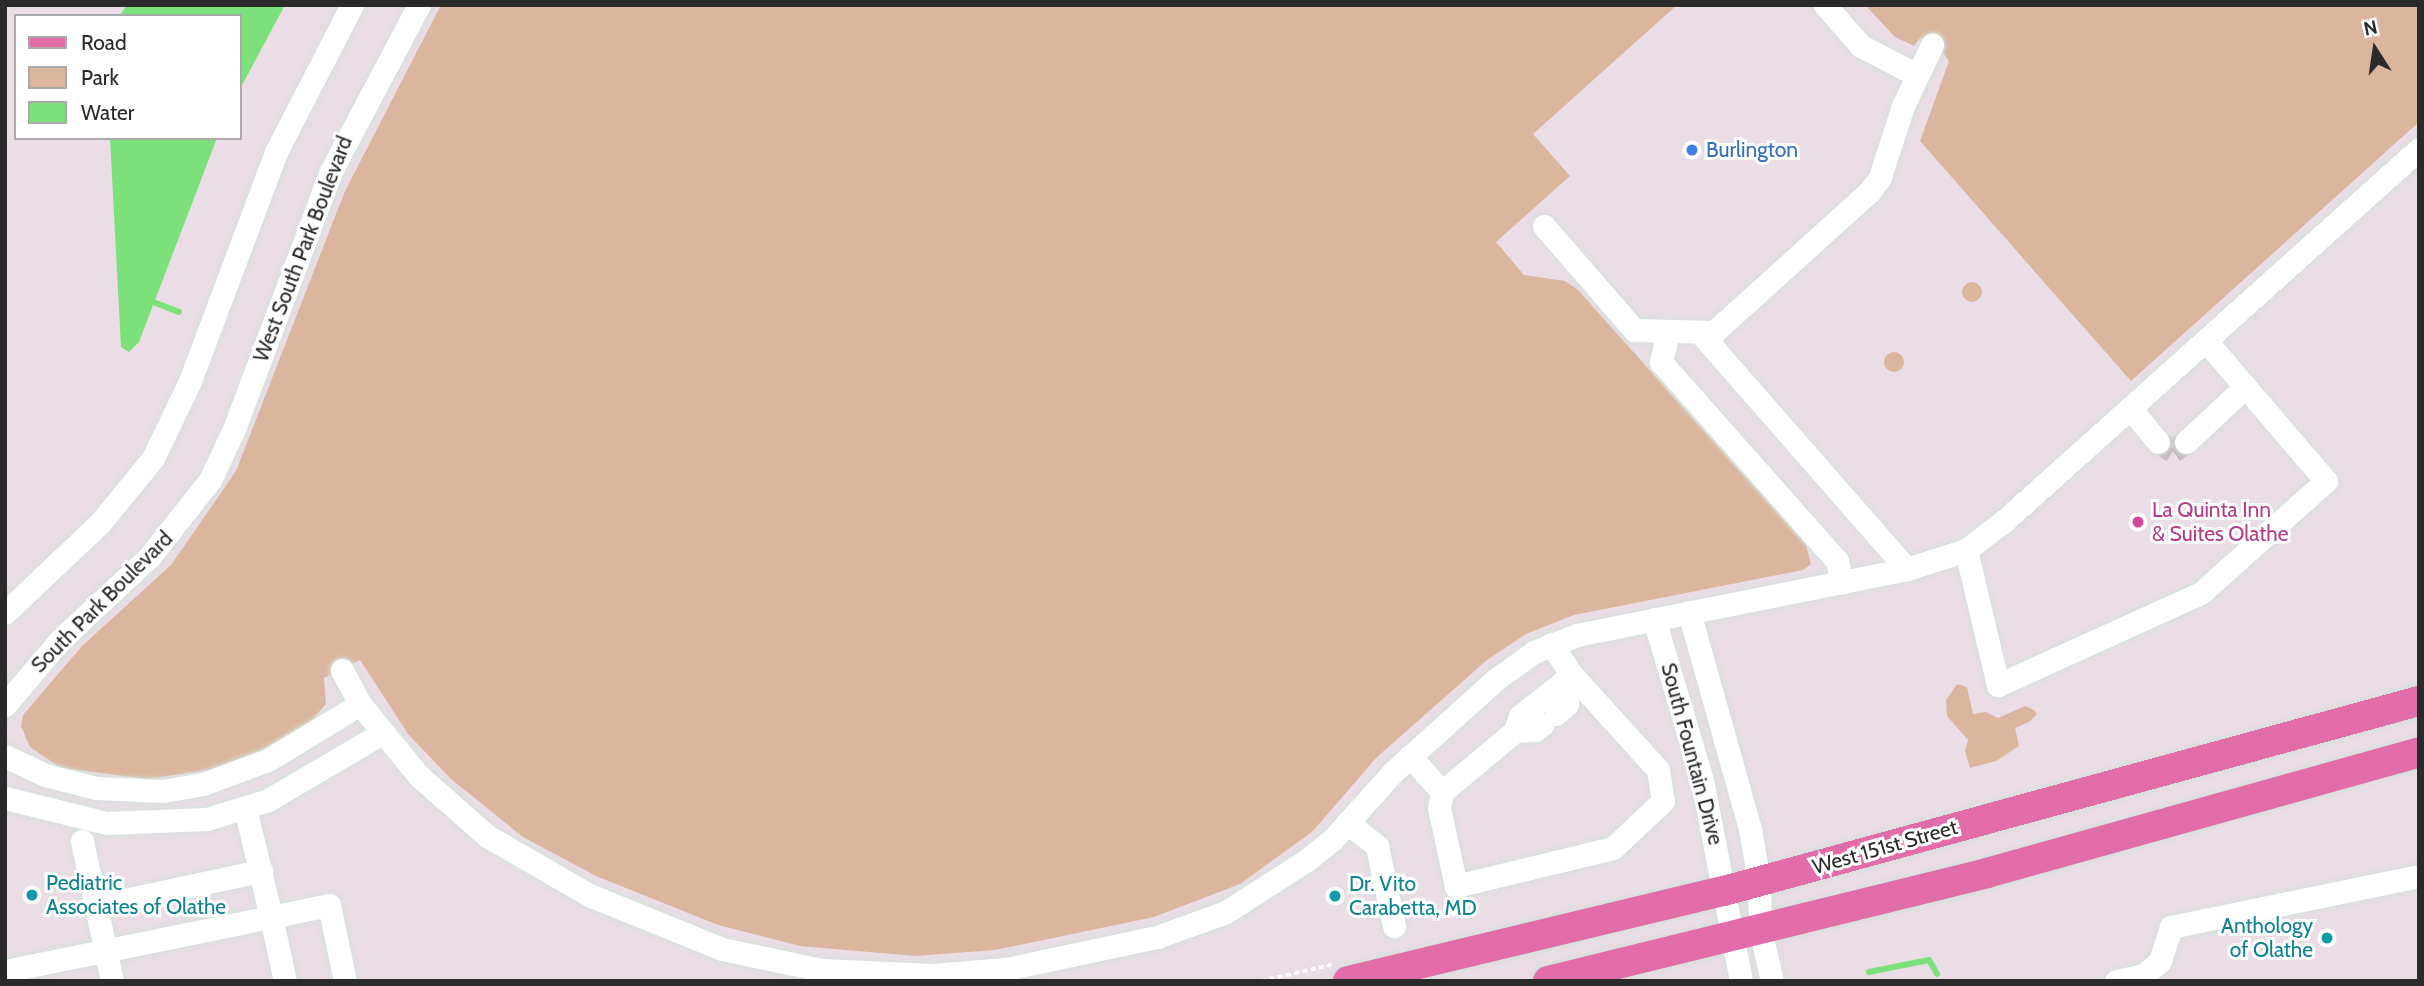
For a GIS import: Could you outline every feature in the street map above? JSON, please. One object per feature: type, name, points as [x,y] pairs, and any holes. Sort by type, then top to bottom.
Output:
[{"type":"main road","name":"West 151st Street","points":[[1344,972],[1724,891],[2419,701]]},
{"type":"main road","points":[[1548,981],[1987,873],[2419,752]]},
{"type":"street","points":[[5,613],[128,494],[163,439],[190,381],[276,152],[352,5]]},
{"type":"street","name":"West South Park Boulevard","points":[[250,384],[334,163],[419,5]]},
{"type":"street","points":[[1825,5],[1861,46],[1917,75]]},
{"type":"street","points":[[1544,226],[1634,330],[1702,335],[1713,332],[1870,191],[1880,177],[1917,75],[1932,45]]},
{"type":"street","points":[[342,670],[360,704],[382,733],[435,792],[487,836],[589,895],[722,948],[785,964],[857,974],[933,975],[1006,969],[1157,937],[1251,899],[1307,860],[1347,823],[1410,756],[1495,680],[1551,644],[1654,619],[1907,569],[1966,550],[2206,341],[2419,149]]},
{"type":"street","points":[[1668,333],[1661,362],[1837,561],[1842,582]]},
{"type":"street","points":[[1702,335],[1907,569]]},
{"type":"street","points":[[1966,550],[1998,685],[2201,593],[2326,481],[2206,341]]},
{"type":"street","name":"South Park Boulevard","points":[[5,705],[60,640],[110,599],[177,527],[209,480],[250,384]]},
{"type":"street","points":[[2186,442],[2245,387]]},
{"type":"street","points":[[2130,408],[2158,442]]},
{"type":"street","name":"South Fountain Drive","points":[[1689,612],[1727,738],[1759,881],[1759,929],[1772,981]]},
{"type":"street","name":"South Fountain Drive","points":[[1654,619],[1702,780],[1741,981]]},
{"type":"street","points":[[1551,644],[1569,678],[1650,760],[1662,782],[1663,801],[1613,848],[1456,886],[1438,808],[1442,792],[1515,731],[1520,716],[1569,678]]},
{"type":"street","points":[[1515,731],[1535,730],[1567,704],[1569,678]]},
{"type":"street","points":[[5,756],[45,775],[83,785],[163,791],[203,784],[268,760],[360,704]]},
{"type":"street","points":[[5,797],[107,823],[173,823],[246,808],[301,783],[382,733]]},
{"type":"street","points":[[1410,756],[1442,792]]},
{"type":"street","points":[[246,808],[285,981]]},
{"type":"street","points":[[1347,823],[1377,846],[1394,926]]},
{"type":"street","points":[[82,841],[112,981]]},
{"type":"street","points":[[96,906],[261,871]]},
{"type":"street","points":[[2116,981],[2144,975],[2161,961],[2172,928],[2419,876]]},
{"type":"street","points":[[5,971],[329,905],[345,981]]},
{"type":"path","points":[[1261,981],[1344,972]]},
{"type":"green space","points":[[441,5],[1677,5],[1533,134],[1570,176],[1496,242],[1524,275],[1565,281],[1578,290],[1806,545],[1811,564],[1803,570],[1574,615],[1526,634],[1487,660],[1377,757],[1312,832],[1240,884],[1154,917],[995,950],[915,956],[800,946],[718,925],[596,876],[523,837],[451,779],[408,734],[360,660],[324,678],[326,704],[313,719],[258,752],[209,770],[148,779],[61,768],[30,747],[21,726],[23,715],[82,646],[171,565],[236,471],[345,191]]},
{"type":"green space","points":[[1865,5],[2419,5],[2419,122],[2131,381],[1920,141],[1949,61],[1942,51],[1920,38],[1914,46],[1895,37]]},
{"type":"green space","points":[[1968,282],[1976,282],[1982,292],[1976,302],[1968,302],[1962,296],[1962,288]]},
{"type":"green space","points":[[1890,352],[1898,352],[1904,362],[1898,372],[1890,372],[1884,366],[1884,358]]},
{"type":"green space","points":[[1957,684],[1967,687],[1973,714],[1986,712],[1998,718],[2025,706],[2034,710],[2037,714],[2029,722],[2015,728],[2019,746],[1996,761],[1970,768],[1965,751],[1968,740],[1947,716],[1946,700]]},
{"type":"water","points":[[127,5],[285,5],[242,85],[242,14],[120,14]]},
{"type":"water","points":[[110,140],[216,140],[139,342],[129,352],[121,347]]},
{"type":"waterway","points":[[148,300],[179,312]]},
{"type":"waterway","points":[[1869,972],[1929,960],[1937,974]]},
{"type":"tunnel","points":[[2158,442],[2173,451],[2186,442]]},
{"type":"place","name":"Burlington","points":[[1692,150]]},
{"type":"place","name":"La Quinta Inn & Suites Olathe","points":[[2138,522]]},
{"type":"place","name":"Pediatric Associates of Olathe","points":[[32,895]]},
{"type":"place","name":"Dr. Vito Carabetta, MD","points":[[1335,896]]},
{"type":"place","name":"Anthology of Olathe","points":[[2327,938]]}]
